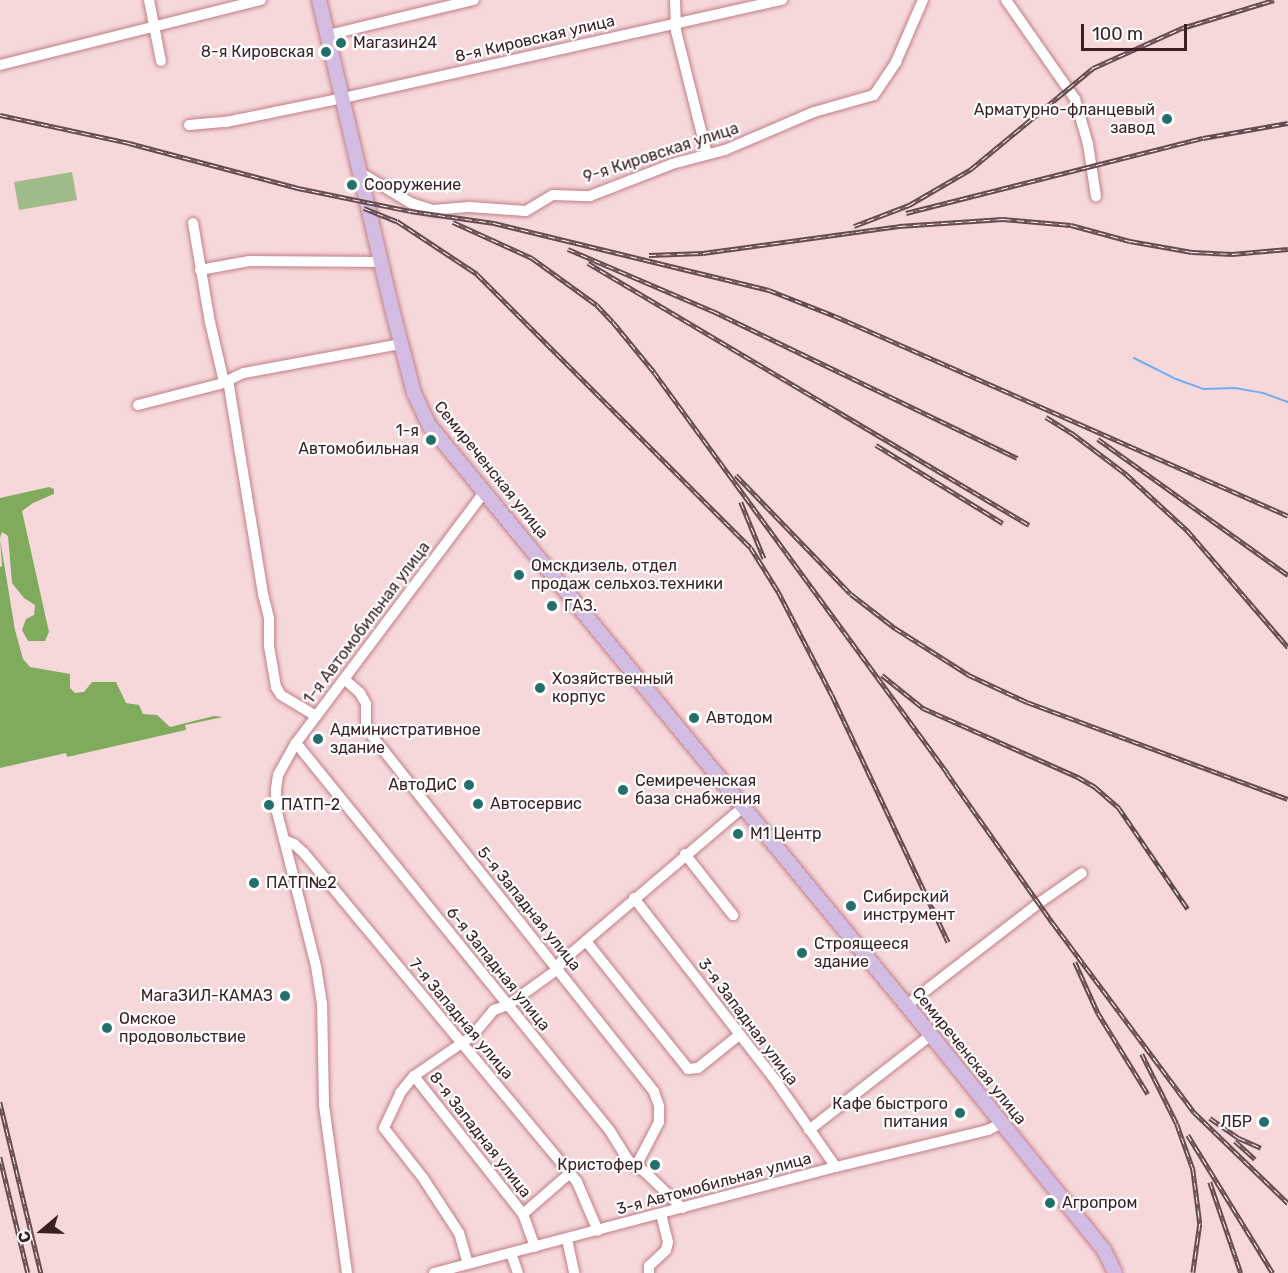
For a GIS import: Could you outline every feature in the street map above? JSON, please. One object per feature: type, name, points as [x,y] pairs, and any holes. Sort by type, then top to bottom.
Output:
[{"type":"main road","name":"Семиреченская улица","points":[[319,0],[362,173],[380,262],[414,393],[423,416],[907,1005],[1104,1250],[1115,1273]]},
{"type":"street","points":[[149,0],[161,62]]},
{"type":"street","points":[[0,65],[261,0]]},
{"type":"street","points":[[328,35],[474,0]]},
{"type":"street","points":[[675,0],[674,23],[707,154]]},
{"type":"street","name":"8-я Кировская улица","points":[[189,124],[226,122],[343,98],[782,0]]},
{"type":"street","name":"9-я Кировская улица","points":[[362,173],[393,193],[425,208],[469,207],[526,211],[553,195],[590,196],[672,164],[738,145],[814,112],[868,98],[883,85],[910,33],[923,0]]},
{"type":"street","points":[[1006,0],[1075,99],[1088,144],[1096,196]]},
{"type":"street","points":[[193,223],[200,270],[226,381],[259,572],[270,618],[269,645],[276,687],[281,695],[316,716]]},
{"type":"street","points":[[200,270],[249,261],[380,262]]},
{"type":"street","points":[[138,405],[226,381],[244,373],[401,344]]},
{"type":"street","name":"1-я Автомобильная улица","points":[[284,840],[276,808],[278,776],[296,743],[484,491]]},
{"type":"street","name":"5-я Западная улица","points":[[344,679],[360,693],[366,704],[366,724],[369,732],[654,1092],[659,1106],[659,1122],[636,1166]]},
{"type":"street","name":"6-я Западная улица","points":[[296,743],[610,1131],[628,1160],[682,1208]]},
{"type":"street","points":[[468,1264],[459,1233],[423,1178],[384,1128],[400,1093],[414,1076],[463,1044],[494,1010],[508,1005],[558,969],[561,962],[634,898],[744,806]]},
{"type":"street","points":[[284,840],[321,994],[324,1105],[347,1273]]},
{"type":"street","name":"7-я Западная улица","points":[[284,840],[294,844],[304,853],[570,1173],[577,1182],[598,1231]]},
{"type":"street","points":[[685,854],[733,915]]},
{"type":"street","points":[[907,1005],[1039,903],[1082,873]]},
{"type":"street","name":"3-я Западная улица","points":[[634,898],[836,1167]]},
{"type":"street","points":[[586,941],[688,1069],[698,1068],[739,1035]]},
{"type":"street","points":[[809,1130],[931,1035]]},
{"type":"street","name":"8-я Западная улица","points":[[414,1076],[524,1214],[535,1246]]},
{"type":"street","name":"3-я Автомобильная улица","points":[[434,1273],[453,1271],[468,1264],[535,1246],[836,1167],[988,1130],[1002,1123]]},
{"type":"street","points":[[524,1214],[570,1173]]},
{"type":"street","points":[[649,1273],[649,1266],[666,1250],[668,1242],[661,1214]]},
{"type":"street","points":[[567,1239],[574,1273]]},
{"type":"street","points":[[511,1253],[518,1273]]},
{"type":"green space","points":[[72,172],[77,200],[19,210],[14,182]]},
{"type":"green space","points":[[49,487],[54,489],[54,494],[33,503],[22,511],[49,632],[45,641],[28,641],[22,630],[26,619],[34,615],[35,605],[24,598],[12,583],[8,536],[2,532],[0,538],[0,498]]},
{"type":"green space","points":[[0,539],[15,630],[23,659],[30,667],[70,674],[70,688],[75,693],[84,692],[92,682],[116,682],[126,703],[139,705],[143,714],[157,715],[170,727],[214,716],[223,717],[185,725],[186,730],[67,757],[66,753],[0,768],[0,567],[2,566]]},
{"type":"waterway","points":[[1134,358],[1176,379],[1203,389],[1235,388],[1263,393],[1288,402]]},
{"type":"railway","points":[[854,226],[909,205],[971,169],[1093,68],[1182,28],[1274,0]]},
{"type":"railway","points":[[0,115],[129,143],[298,188],[410,211],[494,223],[769,290],[835,316],[1288,516]]},
{"type":"railway","points":[[906,213],[1203,138],[1288,123]]},
{"type":"railway","points":[[364,208],[397,221],[477,274],[751,548],[778,591],[832,695],[948,942]]},
{"type":"railway","points":[[649,255],[703,253],[899,226],[1003,219],[1071,225],[1130,241],[1192,252],[1232,254],[1288,249]]},
{"type":"railway","points":[[453,222],[532,258],[597,305],[613,322],[654,372],[947,773],[1053,923],[1194,1112],[1288,1203]]},
{"type":"railway","points":[[568,249],[713,311],[1017,458]]},
{"type":"railway","points":[[588,263],[1029,525]]},
{"type":"railway","points":[[1046,417],[1072,433],[1126,474],[1187,530],[1288,647]]},
{"type":"railway","points":[[1098,439],[1288,575]]},
{"type":"railway","points":[[876,445],[1003,523]]},
{"type":"railway","points":[[736,475],[851,594],[895,628],[969,675],[1027,702],[1288,799]]},
{"type":"railway","points":[[741,502],[764,558]]},
{"type":"railway","points":[[882,675],[923,708],[1078,777],[1095,787],[1119,808],[1188,909]]},
{"type":"railway","points":[[1075,962],[1098,1013],[1148,1094]]},
{"type":"railway","points":[[1142,1054],[1177,1124],[1193,1169],[1200,1224],[1193,1273]]},
{"type":"railway","points":[[0,1102],[41,1273]]},
{"type":"railway","points":[[1210,1118],[1239,1138],[1261,1148]]},
{"type":"railway","points":[[1188,1135],[1273,1273]]},
{"type":"railway","points":[[1235,1141],[1255,1159]]},
{"type":"railway","points":[[0,1157],[28,1273]]},
{"type":"railway","points":[[1210,1182],[1241,1273]]},
{"type":"place","name":"Магазин24","points":[[341,43]]},
{"type":"place","name":"8-я Кировская","points":[[326,52]]},
{"type":"place","name":"Арматурно-фланцевый завод","points":[[1167,119]]},
{"type":"place","name":"Сооружение","points":[[352,185]]},
{"type":"place","name":"1-я Автомобильная","points":[[431,440]]},
{"type":"place","name":"Омскдизель, отдел продаж сельхоз.техники","points":[[519,575]]},
{"type":"place","name":"ГАЗ.","points":[[552,606]]},
{"type":"place","name":"Хозяйственный корпус","points":[[540,688]]},
{"type":"place","name":"Автодом","points":[[694,718]]},
{"type":"place","name":"Административное здание","points":[[318,739]]},
{"type":"place","name":"АвтоДиС","points":[[469,785]]},
{"type":"place","name":"Семиреченская база снабжения","points":[[623,790]]},
{"type":"place","name":"Автосервис","points":[[478,804]]},
{"type":"place","name":"ПАТП-2","points":[[269,805]]},
{"type":"place","name":"М1 Центр","points":[[738,834]]},
{"type":"place","name":"ПАТП№2","points":[[254,883]]},
{"type":"place","name":"Сибирский инструмент","points":[[851,906]]},
{"type":"place","name":"Строящееся здание","points":[[802,953]]},
{"type":"place","name":"МагаЗИЛ-КАМАЗ","points":[[285,996]]},
{"type":"place","name":"Омское продовольствие","points":[[107,1028]]},
{"type":"place","name":"Кафе быстрого питания","points":[[960,1113]]},
{"type":"place","name":"ЛБР","points":[[1264,1122]]},
{"type":"place","name":"Кристофер","points":[[655,1165]]},
{"type":"place","name":"Агропром","points":[[1050,1203]]}]
